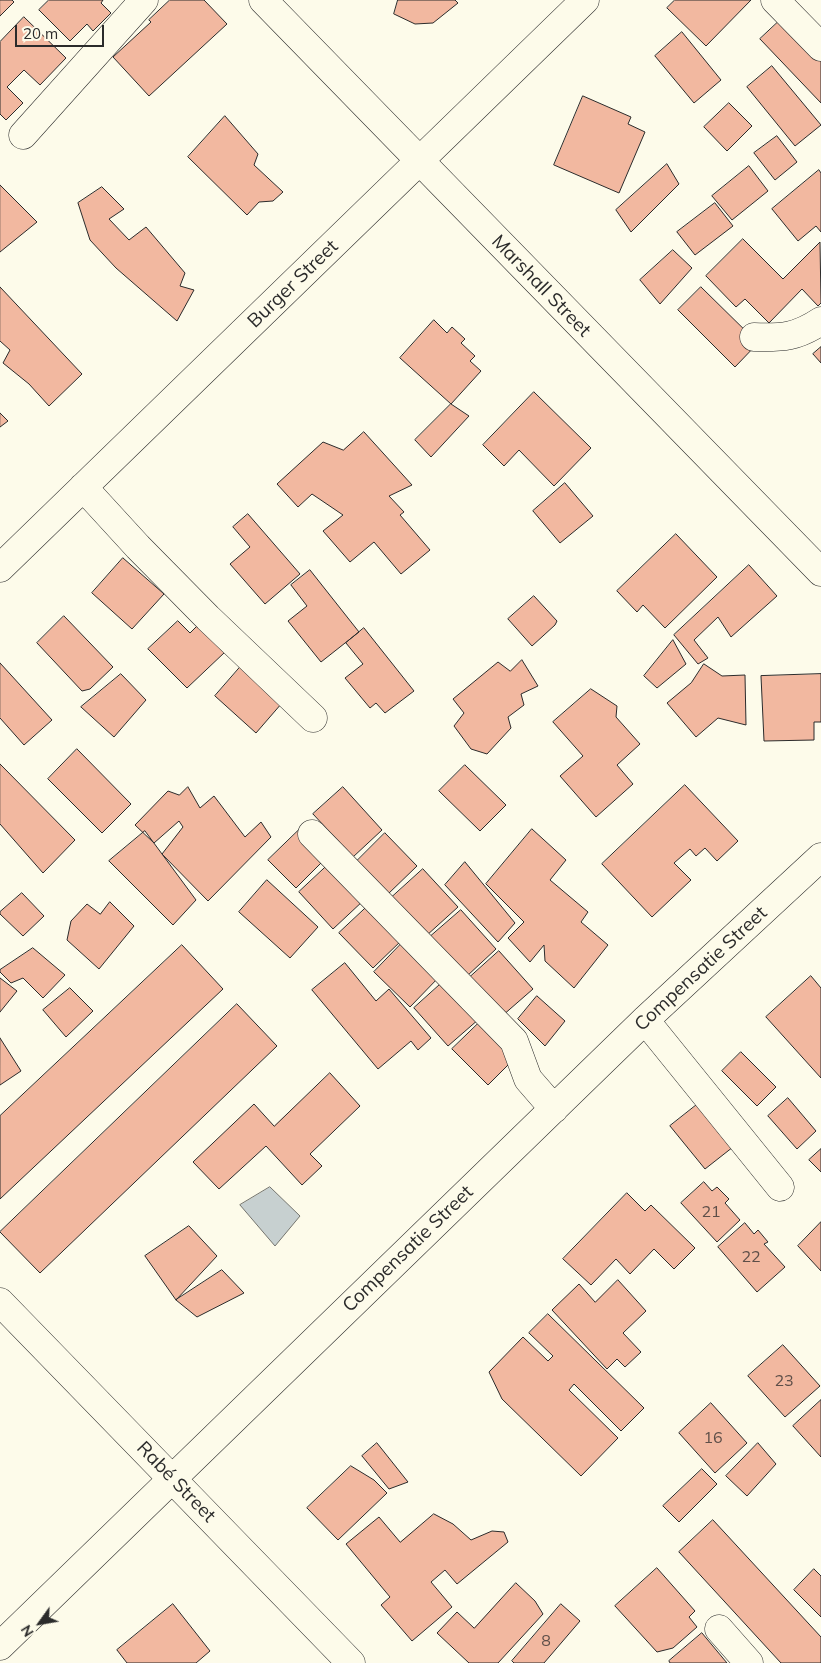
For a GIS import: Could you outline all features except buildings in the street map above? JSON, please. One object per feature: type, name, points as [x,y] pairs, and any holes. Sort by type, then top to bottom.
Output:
[{"type":"street","points":[[23,134],[144,0]]},
{"type":"street","name":"Marshall Street","points":[[263,0],[821,572]]},
{"type":"street","name":"Burger Street","points":[[0,568],[585,0]]},
{"type":"street","points":[[775,0],[821,47]]},
{"type":"street","points":[[754,337],[793,336],[811,328],[821,320]]},
{"type":"street","points":[[83,488],[208,618],[313,718]]},
{"type":"street","points":[[312,834],[514,1041],[528,1079],[554,1109]]},
{"type":"street","name":"Compensatie Street","points":[[0,1646],[645,1020],[821,857]]},
{"type":"street","points":[[645,1020],[780,1187]]},
{"type":"street","name":"Rabé Street","points":[[0,1302],[351,1663]]},
{"type":"street","points":[[719,1629],[749,1663]]},
{"type":"shaded area","points":[[270,1187],[300,1216],[275,1246],[240,1205]]}]
